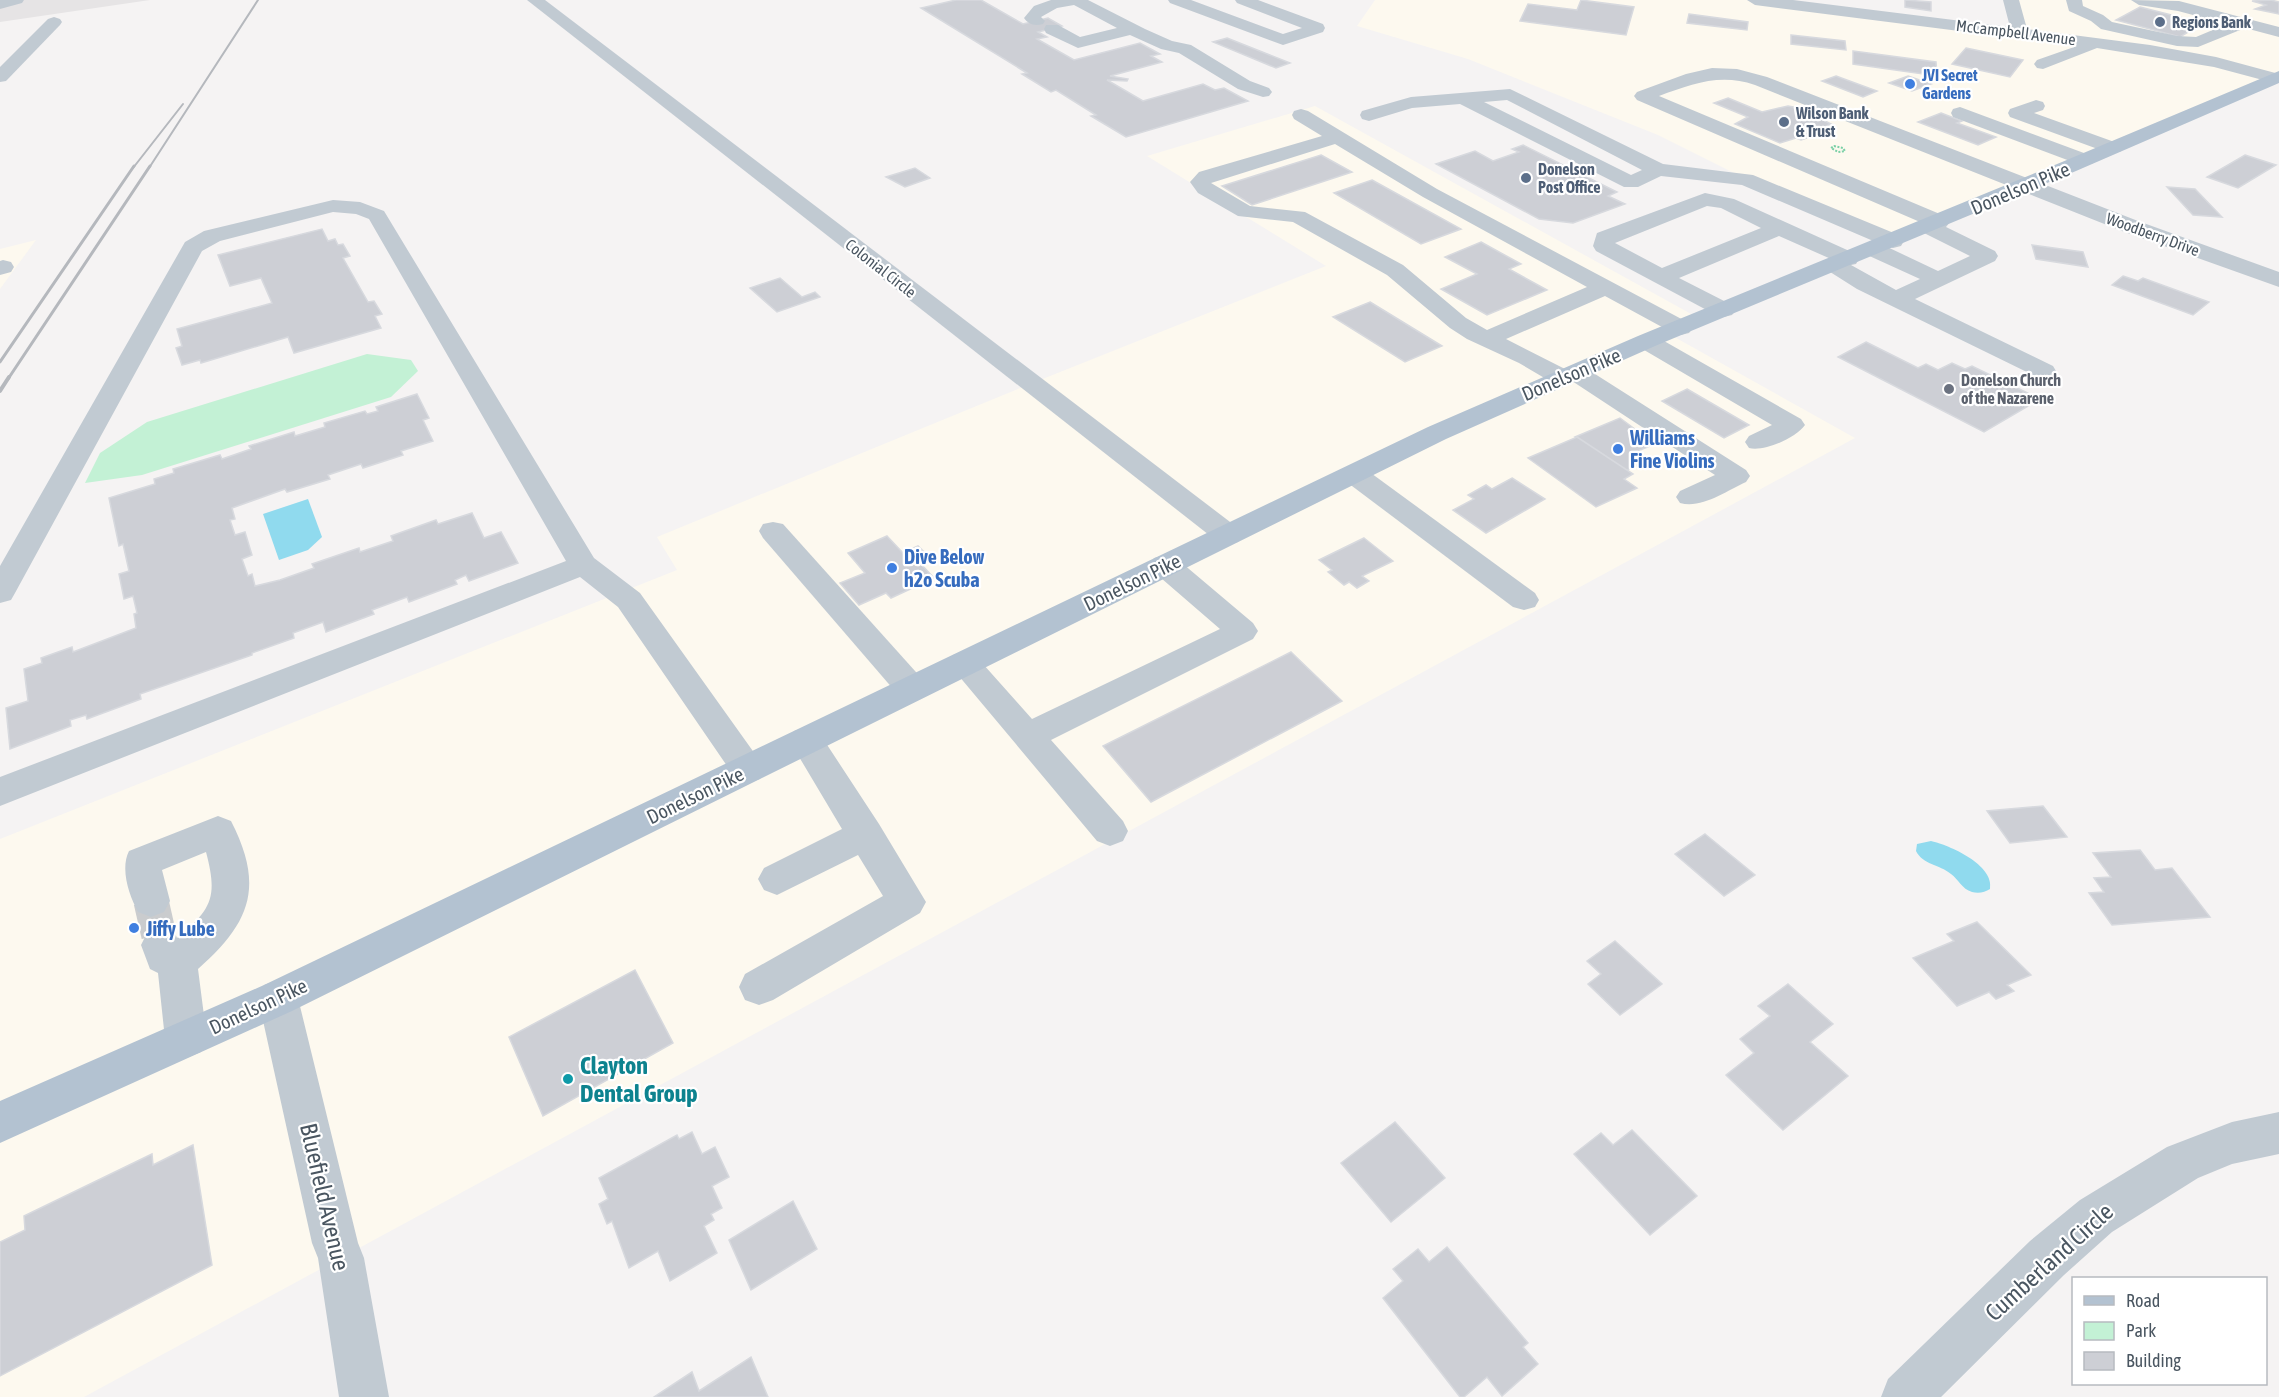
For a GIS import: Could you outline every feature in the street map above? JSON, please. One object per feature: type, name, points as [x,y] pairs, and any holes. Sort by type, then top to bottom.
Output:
[{"type":"main road","name":"Donelson Pike","points":[[0,1122],[278,998],[1437,433],[1569,375],[2027,186],[2273,81]]},
{"type":"street","points":[[0,4],[16,0]]},
{"type":"street","name":"Colonial Circle","points":[[535,0],[1228,535]]},
{"type":"street","points":[[1132,29],[1078,43],[1032,18],[1035,12],[1042,8],[1076,0],[1167,45],[1185,49],[1244,85],[1263,92]]},
{"type":"street","points":[[1176,0],[1283,40],[1317,28],[1244,0]]},
{"type":"street","name":"McCampbell Avenue","points":[[1755,0],[2113,45],[2216,62],[2273,81]]},
{"type":"street","points":[[2011,0],[2020,33]]},
{"type":"street","points":[[2074,0],[2075,8],[2097,18],[2107,26],[2177,41],[2198,42],[2245,22]]},
{"type":"street","points":[[2139,0],[2178,6],[2279,32]]},
{"type":"street","points":[[0,77],[8,61],[54,22]]},
{"type":"street","points":[[2107,26],[2113,45]]},
{"type":"street","points":[[2043,64],[2089,47],[2088,42]]},
{"type":"street","name":"Woodberry Drive","points":[[1777,153],[1643,96],[1708,74],[1733,74],[1784,90],[2130,226],[2279,280]]},
{"type":"street","points":[[1369,115],[1411,103],[1462,98],[1631,183],[1658,170],[1746,179],[1862,253]]},
{"type":"street","points":[[2036,106],[2017,113],[2113,148]]},
{"type":"street","points":[[1960,113],[2085,160]]},
{"type":"street","points":[[1301,115],[1430,193],[1681,328]]},
{"type":"street","points":[[1338,137],[1206,176],[1200,182],[1205,189],[1245,212],[1298,216],[1395,270],[1458,323],[1486,339],[1569,375],[1736,476],[1690,497]]},
{"type":"street","points":[[1746,179],[1777,153],[1933,224],[1987,256],[1897,299]]},
{"type":"street","points":[[1724,310],[1604,246],[1605,238],[1706,199],[1727,204],[1779,228],[1938,279]]},
{"type":"street","points":[[0,593],[193,247],[212,236],[333,206],[360,208],[377,215],[583,565],[629,600],[748,770]]},
{"type":"street","points":[[1661,277],[1779,228]]},
{"type":"street","points":[[1862,253],[1865,284],[2044,371]]},
{"type":"street","points":[[1486,339],[1604,288]]},
{"type":"street","points":[[1648,342],[1792,425],[1758,442]]},
{"type":"street","points":[[1354,474],[1524,600]]},
{"type":"street","points":[[773,531],[912,688]]},
{"type":"street","points":[[0,792],[583,565]]},
{"type":"street","points":[[1028,736],[1242,631],[1165,565]]},
{"type":"street","points":[[964,663],[1110,831]]},
{"type":"street","points":[[759,987],[907,902],[806,740]]},
{"type":"street","points":[[151,902],[142,862],[218,831],[232,889],[222,920],[169,954],[186,1039]]},
{"type":"street","points":[[777,879],[866,834]]},
{"type":"street","name":"Bluefield Avenue","points":[[278,998],[335,1243],[341,1258],[364,1397]]},
{"type":"street","name":"Cumberland Circle","points":[[1906,1397],[2047,1258],[2097,1216],[2182,1162],[2232,1143],[2279,1133]]},
{"type":"shaded area","points":[[0,0],[150,0],[0,22]]},
{"type":"shaded area","points":[[1375,0],[1755,0],[2019,33],[2011,0],[2279,0],[2279,76],[1893,241],[1746,179],[1658,135],[1468,59],[1357,26]]},
{"type":"shaded area","points":[[1315,106],[1702,320],[1669,334],[1855,438],[84,1397],[0,1397],[0,839],[677,570],[657,537],[1326,266],[1147,156]]},
{"type":"shaded area","points":[[36,240],[0,289],[0,249]]},
{"type":"green space","points":[[367,354],[411,360],[418,371],[391,397],[142,475],[85,483],[100,453],[147,422]]},
{"type":"water","points":[[308,499],[322,537],[308,550],[279,560],[263,514]]},
{"type":"water","points":[[1931,841],[1949,847],[1978,864],[1990,880],[1990,889],[1979,893],[1969,891],[1954,876],[1919,856],[1916,851],[1917,844]]},
{"type":"building","points":[[956,0],[981,0],[1023,24],[1048,18],[1062,26],[1038,32],[1047,37],[1037,39],[1074,60],[1140,43],[1160,54],[1151,56],[1162,62],[1110,76],[1128,79],[1127,81],[1107,80],[1143,101],[1203,84],[1215,90],[1224,88],[1248,101],[1126,137],[1091,116],[1096,115],[1056,90],[1051,92],[1022,74],[1027,73],[921,8]]},
{"type":"building","points":[[1581,0],[1634,7],[1626,35],[1520,21],[1528,4],[1577,10]]},
{"type":"building","points":[[1905,0],[1931,2],[1931,11],[1905,7]]},
{"type":"building","points":[[2252,1],[2279,2],[2279,14],[2255,9],[2266,5]]},
{"type":"building","name":"Regions Bank","points":[[2140,7],[2203,23],[2180,37],[2116,20]]},
{"type":"building","points":[[1689,14],[1748,22],[1747,30],[1687,23]]},
{"type":"building","points":[[1791,35],[1845,41],[1846,50],[1791,44]]},
{"type":"building","points":[[1227,38],[1290,63],[1276,68],[1213,42]]},
{"type":"building","points":[[1966,48],[2023,60],[2010,77],[1952,64]]},
{"type":"building","points":[[1853,51],[1936,62],[1937,76],[1853,64]]},
{"type":"building","points":[[1836,76],[1877,91],[1863,97],[1822,81]]},
{"type":"building","name":"JVI Secret Gardens","points":[[1908,76],[1931,84],[1912,91],[1889,83]]},
{"type":"building","name":"Wilson Bank & Trust","points":[[1728,98],[1762,112],[1788,106],[1799,108],[1826,119],[1823,120],[1831,124],[1811,133],[1816,135],[1780,143],[1735,124],[1748,117],[1714,103]]},
{"type":"building","points":[[1941,113],[1962,121],[1957,123],[1996,137],[1978,145],[1918,122]]},
{"type":"building","name":"Donelson Post Office","points":[[1523,145],[1617,192],[1608,196],[1625,204],[1573,223],[1539,219],[1436,164],[1475,151],[1493,161],[1519,152],[1512,149]]},
{"type":"building","points":[[1321,155],[1352,172],[1252,205],[1222,186]]},
{"type":"building","points":[[2245,155],[2276,165],[2238,188],[2207,177]]},
{"type":"building","points":[[915,168],[930,178],[905,187],[886,177]]},
{"type":"building","points":[[1372,180],[1461,229],[1421,244],[1334,193]]},
{"type":"building","points":[[2167,187],[2195,189],[2222,217],[2193,215]]},
{"type":"building","points":[[322,229],[328,241],[335,239],[338,245],[343,244],[350,256],[343,258],[368,302],[374,301],[382,314],[375,316],[381,328],[294,353],[288,337],[201,363],[200,360],[182,365],[176,348],[182,346],[177,329],[272,303],[261,278],[230,286],[218,255]]},
{"type":"building","points":[[1481,242],[1521,264],[1509,269],[1547,290],[1487,315],[1441,289],[1477,274],[1445,257]]},
{"type":"building","points":[[2032,245],[2083,252],[2088,267],[2036,259]]},
{"type":"building","points":[[2123,276],[2138,281],[2143,278],[2209,302],[2193,315],[2112,285]]},
{"type":"building","points":[[780,278],[802,297],[815,292],[820,297],[777,312],[750,288]]},
{"type":"building","points":[[1370,302],[1442,346],[1405,362],[1333,317]]},
{"type":"building","points":[[1866,342],[1918,368],[1926,364],[1938,370],[1952,363],[1965,369],[1972,366],[2040,399],[1984,432],[1838,357]]},
{"type":"building","points":[[1687,389],[1749,425],[1724,438],[1662,401]]},
{"type":"building","points":[[417,394],[429,418],[423,420],[433,441],[401,451],[403,455],[363,468],[361,464],[328,475],[330,479],[287,492],[285,489],[232,508],[235,519],[230,520],[235,535],[245,532],[252,555],[242,559],[248,576],[252,574],[255,586],[280,580],[314,568],[312,564],[359,548],[360,552],[393,541],[391,536],[436,520],[438,524],[472,513],[484,538],[501,532],[518,563],[469,581],[466,575],[455,580],[457,584],[409,602],[407,597],[372,610],[374,614],[326,632],[323,622],[293,633],[294,638],[252,653],[252,655],[140,694],[141,699],[87,719],[86,715],[70,720],[71,726],[10,749],[6,708],[28,701],[24,669],[42,663],[41,658],[72,647],[73,652],[136,628],[134,614],[137,613],[133,596],[124,599],[119,574],[129,571],[123,544],[119,546],[109,498],[155,484],[154,479],[174,473],[173,469],[220,455],[222,459],[251,449],[249,446],[294,432],[295,436],[325,427],[324,423],[365,411],[367,414],[378,411],[376,407]]},
{"type":"building","name":"Williams Fine Violins","points":[[1620,418],[1655,444],[1630,454],[1642,463],[1625,471],[1575,437]]},
{"type":"building","points":[[1577,437],[1633,474],[1624,479],[1637,488],[1596,507],[1528,458]]},
{"type":"building","points":[[1512,478],[1545,499],[1486,533],[1453,510],[1474,499],[1468,495],[1486,485],[1492,489]]},
{"type":"building","name":"Dive Below h2o Scuba","points":[[887,536],[903,553],[918,546],[931,559],[920,563],[934,578],[891,598],[886,593],[859,605],[840,583],[865,573],[848,553]]},
{"type":"building","points":[[1364,538],[1393,561],[1362,576],[1369,581],[1357,588],[1349,582],[1344,585],[1328,572],[1332,570],[1319,560]]},
{"type":"building","points":[[1291,652],[1342,701],[1151,802],[1103,746]]},
{"type":"building","points":[[2043,806],[2067,837],[2010,843],[1987,811]]},
{"type":"building","points":[[1705,834],[1755,875],[1724,896],[1675,854]]},
{"type":"building","points":[[2140,850],[2155,870],[2172,868],[2210,917],[2112,925],[2089,893],[2104,892],[2094,878],[2111,877],[2093,853]]},
{"type":"building","points":[[1977,922],[2031,975],[2007,985],[2014,991],[1996,999],[1989,992],[1957,1006],[1913,958],[1954,941],[1947,934]]},
{"type":"building","points":[[1615,941],[1662,984],[1620,1015],[1588,984],[1601,974],[1587,961]]},
{"type":"building","name":"Clayton Dental Group","points":[[635,970],[673,1043],[543,1116],[509,1037]]},
{"type":"building","points":[[1788,984],[1833,1024],[1810,1042],[1848,1076],[1783,1130],[1726,1075],[1754,1053],[1740,1039],[1770,1016],[1758,1006]]},
{"type":"building","points":[[1395,1122],[1445,1178],[1391,1222],[1341,1163]]},
{"type":"building","points":[[1632,1130],[1697,1196],[1650,1235],[1574,1154],[1601,1133],[1613,1145]]},
{"type":"building","points":[[692,1132],[702,1154],[715,1147],[729,1177],[712,1186],[722,1208],[711,1214],[714,1220],[704,1226],[717,1253],[670,1281],[658,1251],[629,1268],[612,1221],[607,1224],[599,1204],[608,1199],[599,1178],[677,1135],[679,1139]]},
{"type":"building","points":[[193,1145],[212,1265],[0,1376],[0,1242],[25,1230],[24,1216],[152,1154],[153,1165]]},
{"type":"building","points":[[793,1201],[817,1249],[751,1290],[729,1240]]},
{"type":"building","points":[[1447,1247],[1528,1343],[1523,1347],[1538,1364],[1502,1396],[1487,1377],[1464,1397],[1460,1397],[1383,1298],[1403,1281],[1393,1269],[1418,1249],[1429,1262]]},
{"type":"building","points":[[751,1357],[768,1397],[654,1397],[692,1372],[699,1391]]},
{"type":"tunnel","points":[[151,901],[161,945]]},
{"type":"railway","points":[[149,168],[258,0]]},
{"type":"railway","points":[[133,168],[183,104]]},
{"type":"railway","points":[[0,362],[134,166]]},
{"type":"railway","points":[[8,379],[150,166]]},
{"type":"railway","points":[[0,391],[9,377]]},
{"type":"place","name":"Regions Bank","points":[[2160,22]]},
{"type":"place","name":"JVI Secret Gardens","points":[[1910,84]]},
{"type":"place","name":"Wilson Bank & Trust","points":[[1784,122]]},
{"type":"place","name":"Donelson Post Office","points":[[1526,178]]},
{"type":"place","name":"Donelson Church of the Nazarene","points":[[1949,389]]},
{"type":"place","name":"Williams Fine Violins","points":[[1618,449]]},
{"type":"place","name":"Dive Below h2o Scuba","points":[[892,568]]},
{"type":"place","name":"Jiffy Lube","points":[[134,928]]},
{"type":"place","name":"Clayton Dental Group","points":[[568,1079]]}]
